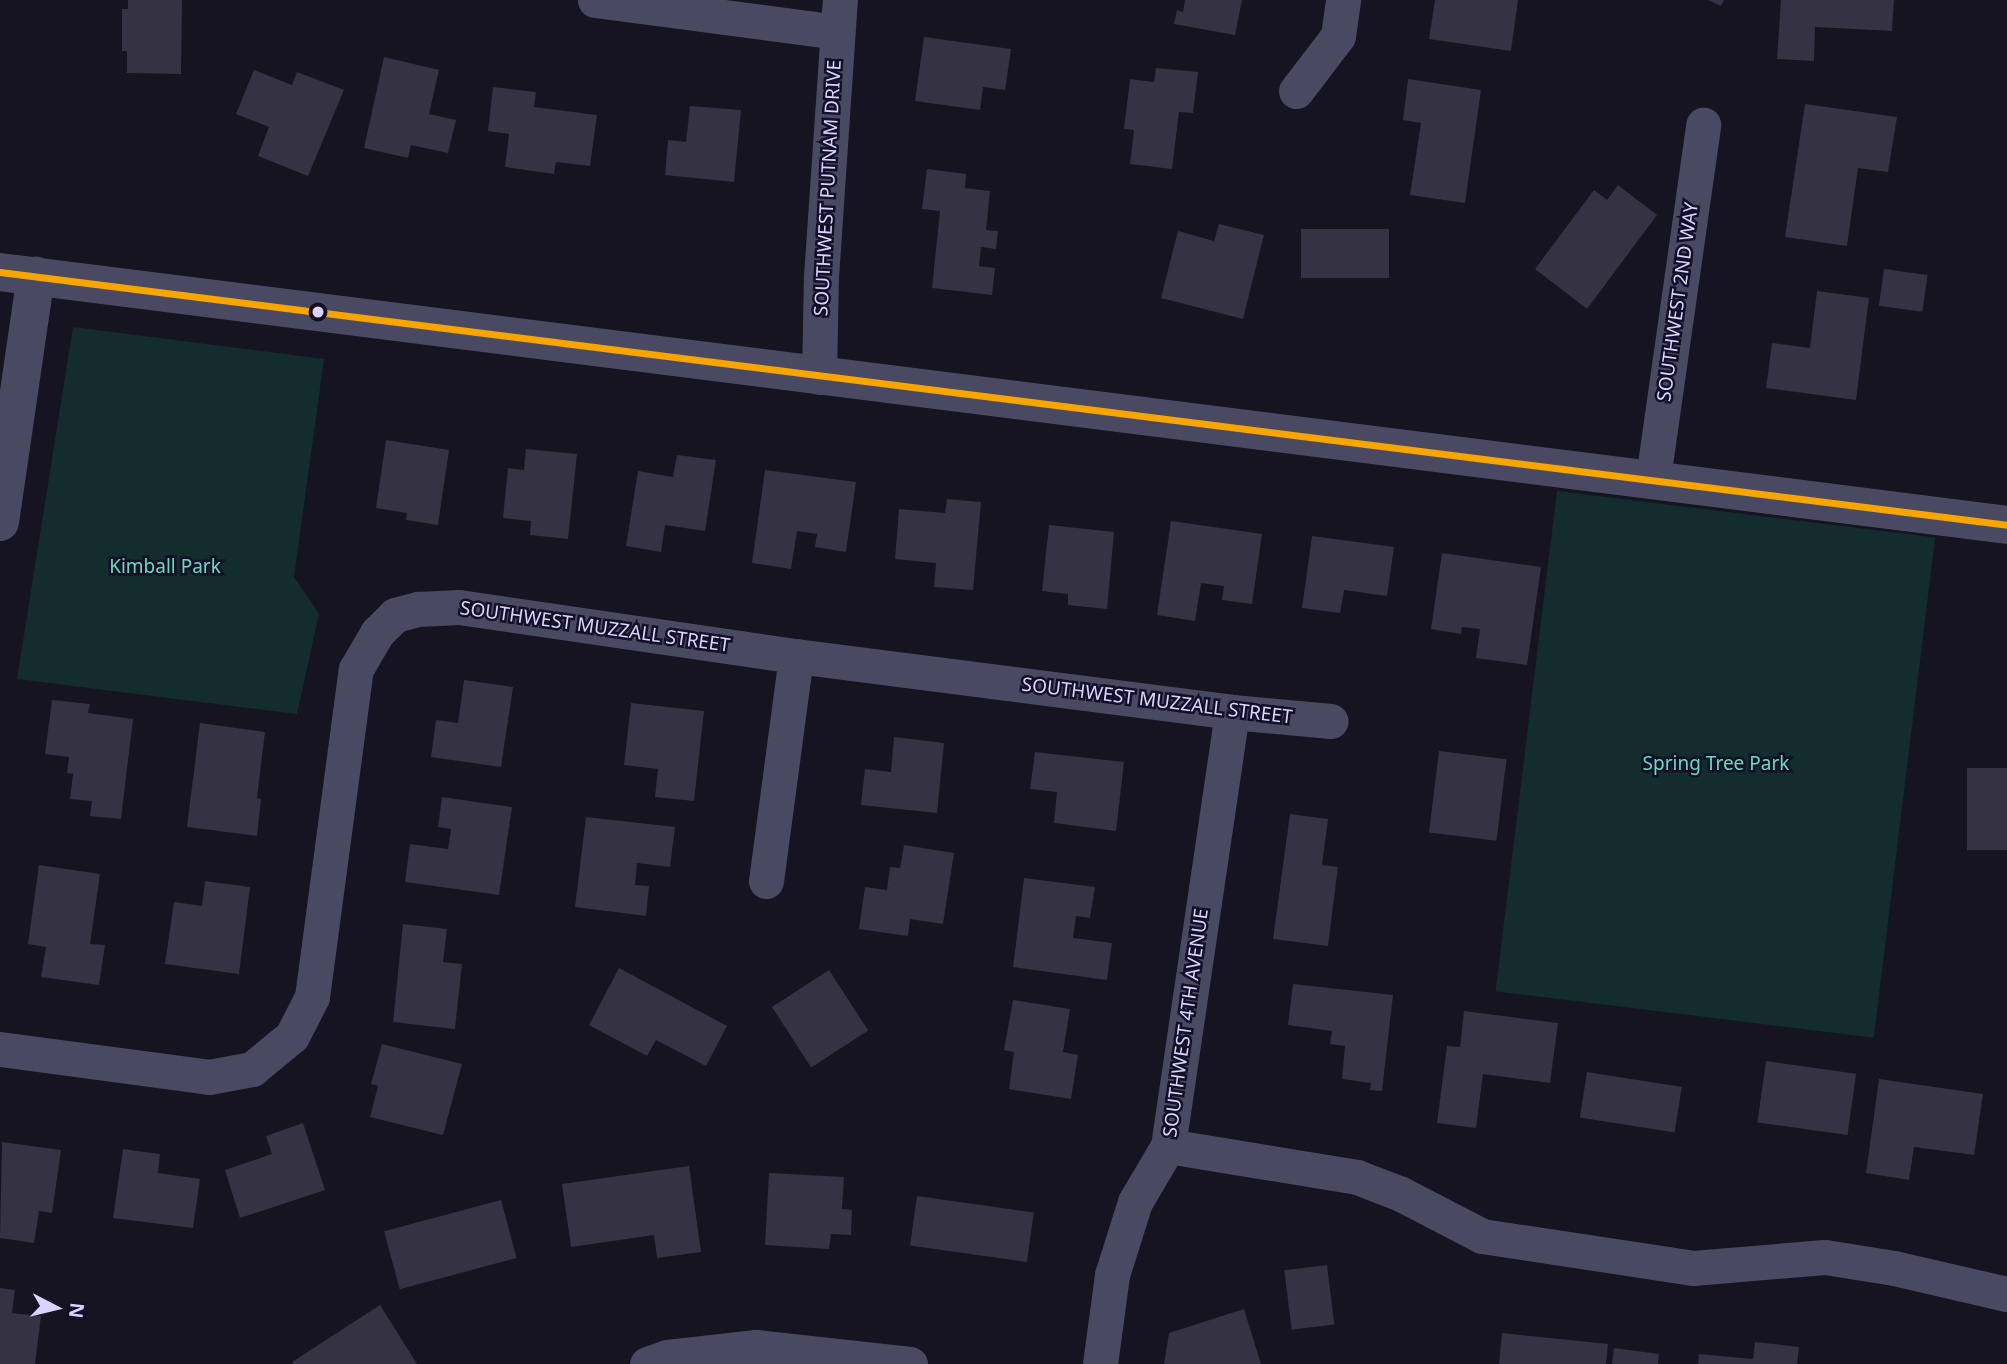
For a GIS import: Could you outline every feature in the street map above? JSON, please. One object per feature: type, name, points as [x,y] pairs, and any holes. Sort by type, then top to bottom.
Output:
[{"type":"street","points":[[595,0],[838,16]]},
{"type":"street","points":[[1296,92],[1338,36],[1343,0]]},
{"type":"street","name":"SOUTHWEST PUTNAM DRIVE","points":[[819,377],[821,277],[838,16]]},
{"type":"street","name":"SOUTHWEST 2ND WAY","points":[[1653,478],[1703,125]]},
{"type":"street","points":[[0,522],[18,274],[819,377],[1653,478],[2007,525]]},
{"type":"street","name":"SOUTHWEST MUZZALL STREET","points":[[0,1049],[209,1077],[252,1069],[292,1036],[312,997],[356,669],[377,633],[395,615],[418,609],[459,607],[796,656],[1233,712],[1331,721]]},
{"type":"street","points":[[766,881],[796,656]]},
{"type":"street","name":"SOUTHWEST 4TH AVENUE","points":[[1100,1364],[1112,1275],[1135,1202],[1168,1146],[1233,712]]},
{"type":"street","points":[[1168,1146],[1357,1177],[1401,1194],[1482,1236],[1693,1268],[1825,1257],[1894,1268],[2007,1294]]},
{"type":"street","points":[[647,1364],[667,1357],[756,1347],[910,1364]]},
{"type":"green space","name":"Kimball Park","points":[[73,327],[324,359],[294,577],[319,614],[297,714],[17,679]]},
{"type":"green space","name":"Spring Tree Park","points":[[1557,491],[1935,537],[1874,1038],[1496,991]]},
{"type":"building","points":[[128,0],[182,0],[181,74],[127,73],[127,51],[122,51],[122,9],[128,9]]},
{"type":"building","points":[[1185,0],[1242,0],[1235,35],[1174,24],[1177,10],[1183,12]]},
{"type":"building","points":[[1435,0],[1518,0],[1511,51],[1429,39]]},
{"type":"building","points":[[1708,0],[1724,0],[1721,6]]},
{"type":"building","points":[[1781,0],[1894,0],[1892,31],[1815,27],[1814,61],[1777,59]]},
{"type":"building","points":[[924,37],[1011,49],[1005,90],[983,87],[980,110],[915,101]]},
{"type":"building","points":[[384,57],[439,70],[429,114],[456,120],[448,153],[411,145],[408,158],[364,148]]},
{"type":"building","points":[[1156,68],[1198,72],[1193,113],[1179,112],[1172,169],[1130,164],[1134,130],[1124,129],[1130,79],[1154,82]]},
{"type":"building","points":[[254,70],[292,85],[297,72],[344,90],[308,176],[258,156],[269,127],[236,114]]},
{"type":"building","points":[[1408,79],[1481,90],[1465,203],[1410,195],[1421,123],[1403,120]]},
{"type":"building","points":[[493,87],[536,92],[534,107],[597,115],[590,166],[556,162],[554,174],[505,167],[509,134],[488,131]]},
{"type":"building","points":[[1805,104],[1897,117],[1888,172],[1858,168],[1847,246],[1785,237]]},
{"type":"building","points":[[690,106],[741,110],[734,182],[665,175],[668,140],[686,142]]},
{"type":"building","points":[[927,169],[966,174],[965,188],[990,191],[986,230],[998,231],[996,249],[981,247],[979,266],[995,268],[992,295],[932,288],[940,211],[922,209]]},
{"type":"building","points":[[1618,185],[1657,215],[1587,309],[1535,269],[1594,190],[1607,200]]},
{"type":"building","points":[[1219,224],[1264,235],[1243,319],[1161,298],[1178,231],[1214,241]]},
{"type":"building","points":[[1301,229],[1389,229],[1389,278],[1301,278]]},
{"type":"building","points":[[1884,269],[1928,275],[1922,312],[1879,306]]},
{"type":"building","points":[[1817,291],[1869,298],[1856,400],[1766,388],[1772,343],[1810,348]]},
{"type":"building","points":[[386,440],[449,450],[438,525],[406,520],[407,513],[376,508]]},
{"type":"building","points":[[526,449],[577,454],[568,539],[530,535],[531,521],[503,518],[508,468],[524,470]]},
{"type":"building","points":[[677,455],[716,460],[705,531],[665,525],[661,552],[626,546],[638,471],[673,477]]},
{"type":"building","points":[[765,470],[856,482],[846,552],[815,547],[817,534],[797,531],[791,569],[752,563]]},
{"type":"building","points":[[947,499],[981,502],[973,590],[934,587],[936,563],[895,559],[899,509],[945,513]]},
{"type":"building","points":[[1171,521],[1262,534],[1252,604],[1222,600],[1224,586],[1201,583],[1195,621],[1157,615]]},
{"type":"building","points":[[1049,525],[1114,532],[1107,609],[1068,605],[1068,594],[1042,591]]},
{"type":"building","points":[[1312,536],[1394,547],[1387,596],[1344,590],[1340,613],[1302,608]]},
{"type":"building","points":[[1442,553],[1541,567],[1527,665],[1476,658],[1480,629],[1462,627],[1461,634],[1431,629]]},
{"type":"building","points":[[464,680],[513,687],[501,767],[431,757],[436,720],[458,723]]},
{"type":"building","points":[[52,700],[90,704],[88,713],[133,719],[121,819],[90,816],[92,801],[70,799],[73,774],[67,773],[69,757],[45,754]]},
{"type":"building","points":[[631,703],[704,711],[694,801],[655,797],[658,769],[624,765]]},
{"type":"building","points":[[200,723],[265,732],[257,798],[261,799],[257,836],[187,827]]},
{"type":"building","points":[[894,737],[944,743],[937,813],[861,805],[865,769],[891,772]]},
{"type":"building","points":[[1439,751],[1506,759],[1496,841],[1429,832]]},
{"type":"building","points":[[1035,752],[1124,762],[1116,831],[1054,823],[1057,792],[1030,789]]},
{"type":"building","points":[[1967,768],[2007,768],[2007,850],[1967,850]]},
{"type":"building","points":[[442,797],[512,807],[499,895],[405,882],[410,844],[448,849],[451,829],[438,827]]},
{"type":"building","points":[[1290,814],[1328,819],[1322,865],[1338,867],[1328,946],[1273,939]]},
{"type":"building","points":[[586,817],[675,827],[670,867],[637,863],[635,885],[649,886],[646,916],[575,907]]},
{"type":"building","points":[[904,845],[954,853],[943,924],[910,919],[908,936],[859,929],[865,887],[887,890],[890,867],[900,868]]},
{"type":"building","points":[[39,865],[100,874],[90,944],[105,945],[99,985],[41,977],[46,947],[28,944]]},
{"type":"building","points":[[1024,878],[1095,887],[1090,918],[1076,916],[1073,938],[1112,943],[1107,980],[1013,967]]},
{"type":"building","points":[[205,881],[250,887],[239,974],[165,964],[174,902],[202,906]]},
{"type":"building","points":[[403,924],[447,929],[443,962],[462,964],[455,1029],[393,1022]]},
{"type":"building","points":[[619,968],[727,1026],[706,1066],[656,1040],[647,1056],[589,1025]]},
{"type":"building","points":[[829,970],[868,1030],[811,1067],[772,1007]]},
{"type":"building","points":[[1293,984],[1393,995],[1382,1091],[1370,1090],[1371,1083],[1342,1079],[1345,1046],[1330,1044],[1332,1031],[1288,1025]]},
{"type":"building","points":[[1013,1000],[1070,1009],[1063,1052],[1078,1055],[1071,1099],[1009,1089],[1014,1052],[1004,1050]]},
{"type":"building","points":[[1464,1011],[1558,1023],[1550,1083],[1483,1074],[1476,1128],[1437,1123],[1447,1046],[1460,1047]]},
{"type":"building","points":[[382,1044],[462,1064],[443,1135],[370,1117],[378,1086],[371,1084]]},
{"type":"building","points":[[1766,1061],[1856,1074],[1847,1135],[1757,1122]]},
{"type":"building","points":[[1587,1072],[1682,1087],[1675,1132],[1580,1117]]},
{"type":"building","points":[[1879,1079],[1983,1094],[1974,1155],[1914,1147],[1909,1180],[1866,1173]]},
{"type":"building","points":[[303,1123],[325,1190],[240,1218],[225,1170],[272,1154],[266,1136]]},
{"type":"building","points":[[2,1142],[61,1150],[52,1213],[39,1211],[34,1243],[0,1238]]},
{"type":"building","points":[[123,1149],[160,1154],[158,1173],[200,1179],[193,1228],[113,1218]]},
{"type":"building","points":[[689,1166],[701,1252],[657,1258],[654,1235],[571,1247],[562,1184]]},
{"type":"building","points":[[769,1173],[844,1177],[842,1209],[852,1210],[851,1235],[831,1234],[829,1249],[765,1245]]},
{"type":"building","points":[[917,1196],[1034,1212],[1027,1262],[910,1246]]},
{"type":"building","points":[[501,1200],[517,1258],[400,1289],[384,1231]]},
{"type":"building","points":[[1327,1265],[1334,1325],[1292,1330],[1284,1270]]},
{"type":"building","points":[[0,1288],[15,1290],[12,1313],[41,1316],[35,1364],[0,1364]]},
{"type":"building","points":[[380,1305],[417,1364],[292,1362]]},
{"type":"building","points":[[1244,1309],[1261,1364],[1164,1364],[1169,1333]]},
{"type":"building","points":[[1502,1333],[1608,1344],[1606,1364],[1499,1364]]},
{"type":"building","points":[[1755,1342],[1799,1347],[1797,1364],[1698,1364],[1699,1354],[1753,1359]]},
{"type":"building","points":[[1614,1348],[1659,1354],[1658,1364],[1612,1364]]},
{"type":"transit line","points":[[0,272],[2007,525]]}]
